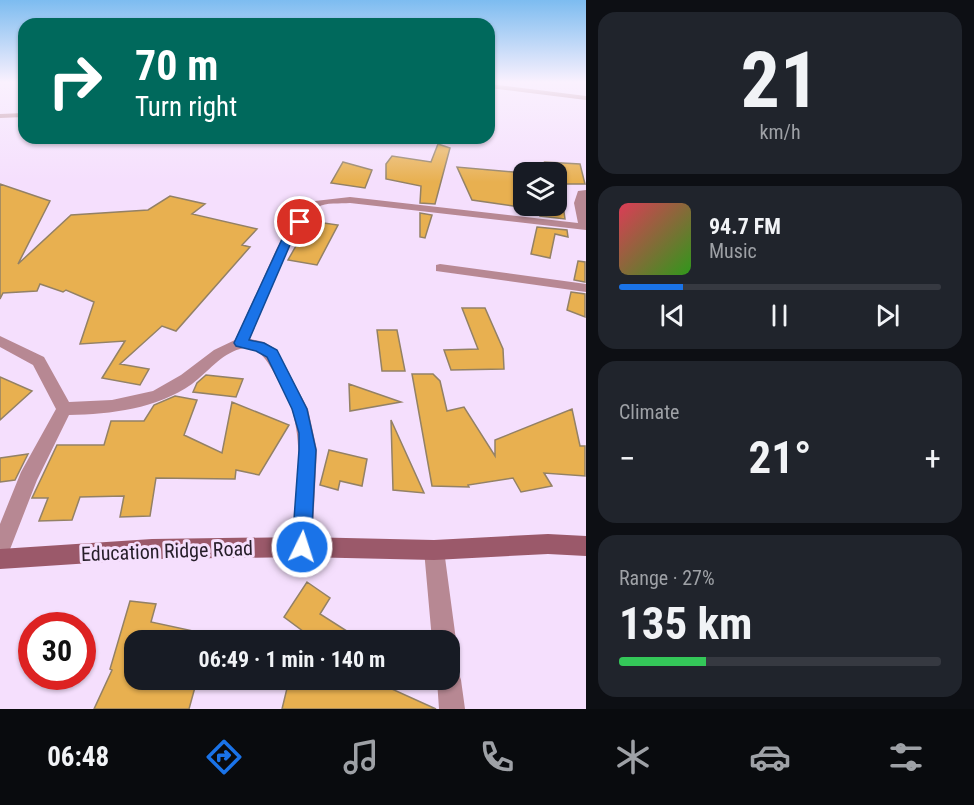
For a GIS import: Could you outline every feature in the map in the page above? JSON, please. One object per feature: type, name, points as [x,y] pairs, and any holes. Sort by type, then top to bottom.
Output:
[{"type":"main road","name":"Education Ridge Road","points":[[0,560],[152,549],[302,547],[434,550],[548,544],[585,546]]},
{"type":"street","points":[[0,116],[18,115]]},
{"type":"street","points":[[241,343],[288,237],[312,206],[323,201],[350,200],[585,227],[579,203],[582,193],[585,193]]},
{"type":"street","points":[[440,267],[585,288]]},
{"type":"street","points":[[0,341],[39,361],[64,409]]},
{"type":"street","points":[[64,409],[112,408],[151,400],[186,380],[227,347],[241,343],[259,346],[272,354],[300,409],[306,433],[308,450],[302,547]]},
{"type":"street","points":[[0,550],[28,478],[64,409]]},
{"type":"street","points":[[434,550],[443,630]]},
{"type":"street","points":[[449,690],[452,709]]},
{"type":"building","points":[[438,144],[450,148],[435,204],[420,203],[421,186],[386,179],[386,164],[392,156],[431,162]]},
{"type":"building","points":[[343,162],[372,170],[365,188],[331,183]]},
{"type":"building","points":[[567,163],[580,164],[585,184],[567,184]]},
{"type":"building","points":[[457,167],[513,172],[513,206],[472,200]]},
{"type":"building","points":[[0,184],[50,201],[18,264],[71,215],[148,210],[170,196],[205,204],[192,214],[257,229],[242,245],[250,247],[176,331],[162,326],[120,364],[149,369],[140,385],[102,378],[125,341],[80,344],[94,302],[66,290],[63,292],[40,284],[37,291],[3,293],[0,299]]},
{"type":"building","points":[[420,213],[432,215],[425,238],[420,237]]},
{"type":"building","points":[[540,216],[565,216],[565,219]]},
{"type":"building","points":[[310,221],[338,225],[317,265],[288,260]]},
{"type":"building","points":[[537,227],[567,230],[568,237],[555,234],[550,258],[531,254]]},
{"type":"building","points":[[578,261],[585,262],[585,282],[574,280]]},
{"type":"building","points":[[571,292],[585,294],[585,317],[567,310]]},
{"type":"building","points":[[462,308],[485,308],[503,349],[504,369],[451,370],[444,350],[478,349]]},
{"type":"building","points":[[377,330],[397,330],[405,371],[382,371]]},
{"type":"building","points":[[412,374],[433,374],[440,381],[447,411],[464,407],[495,456],[495,440],[572,409],[580,446],[585,446],[585,476],[544,473],[552,486],[521,492],[513,478],[468,485],[469,487],[432,486]]},
{"type":"building","points":[[206,375],[243,379],[236,397],[193,392],[197,383]]},
{"type":"building","points":[[0,377],[32,391],[0,420]]},
{"type":"building","points":[[349,384],[401,402],[350,411]]},
{"type":"building","points":[[175,396],[197,400],[184,435],[222,453],[232,402],[289,425],[259,475],[236,470],[235,479],[156,478],[150,516],[120,517],[124,496],[80,497],[72,520],[39,521],[48,498],[32,498],[57,445],[104,445],[111,421],[144,421],[154,405]]},
{"type":"building","points":[[391,420],[424,493],[393,490]]},
{"type":"building","points":[[329,450],[367,459],[362,486],[340,481],[338,490],[320,485]]},
{"type":"building","points":[[28,454],[15,480],[0,482],[0,458]]},
{"type":"building","points":[[307,582],[330,598],[320,614],[345,630],[302,630],[284,617]]},
{"type":"building","points":[[130,601],[156,604],[151,622],[189,630],[124,630],[124,690],[194,690],[189,709],[94,709],[112,670],[110,669]]},
{"type":"building","points":[[287,690],[394,690],[436,709],[282,709]]},
{"type":"route","points":[[300,222],[288,237],[241,343],[259,346],[272,354],[300,409],[308,450],[302,547]]}]
